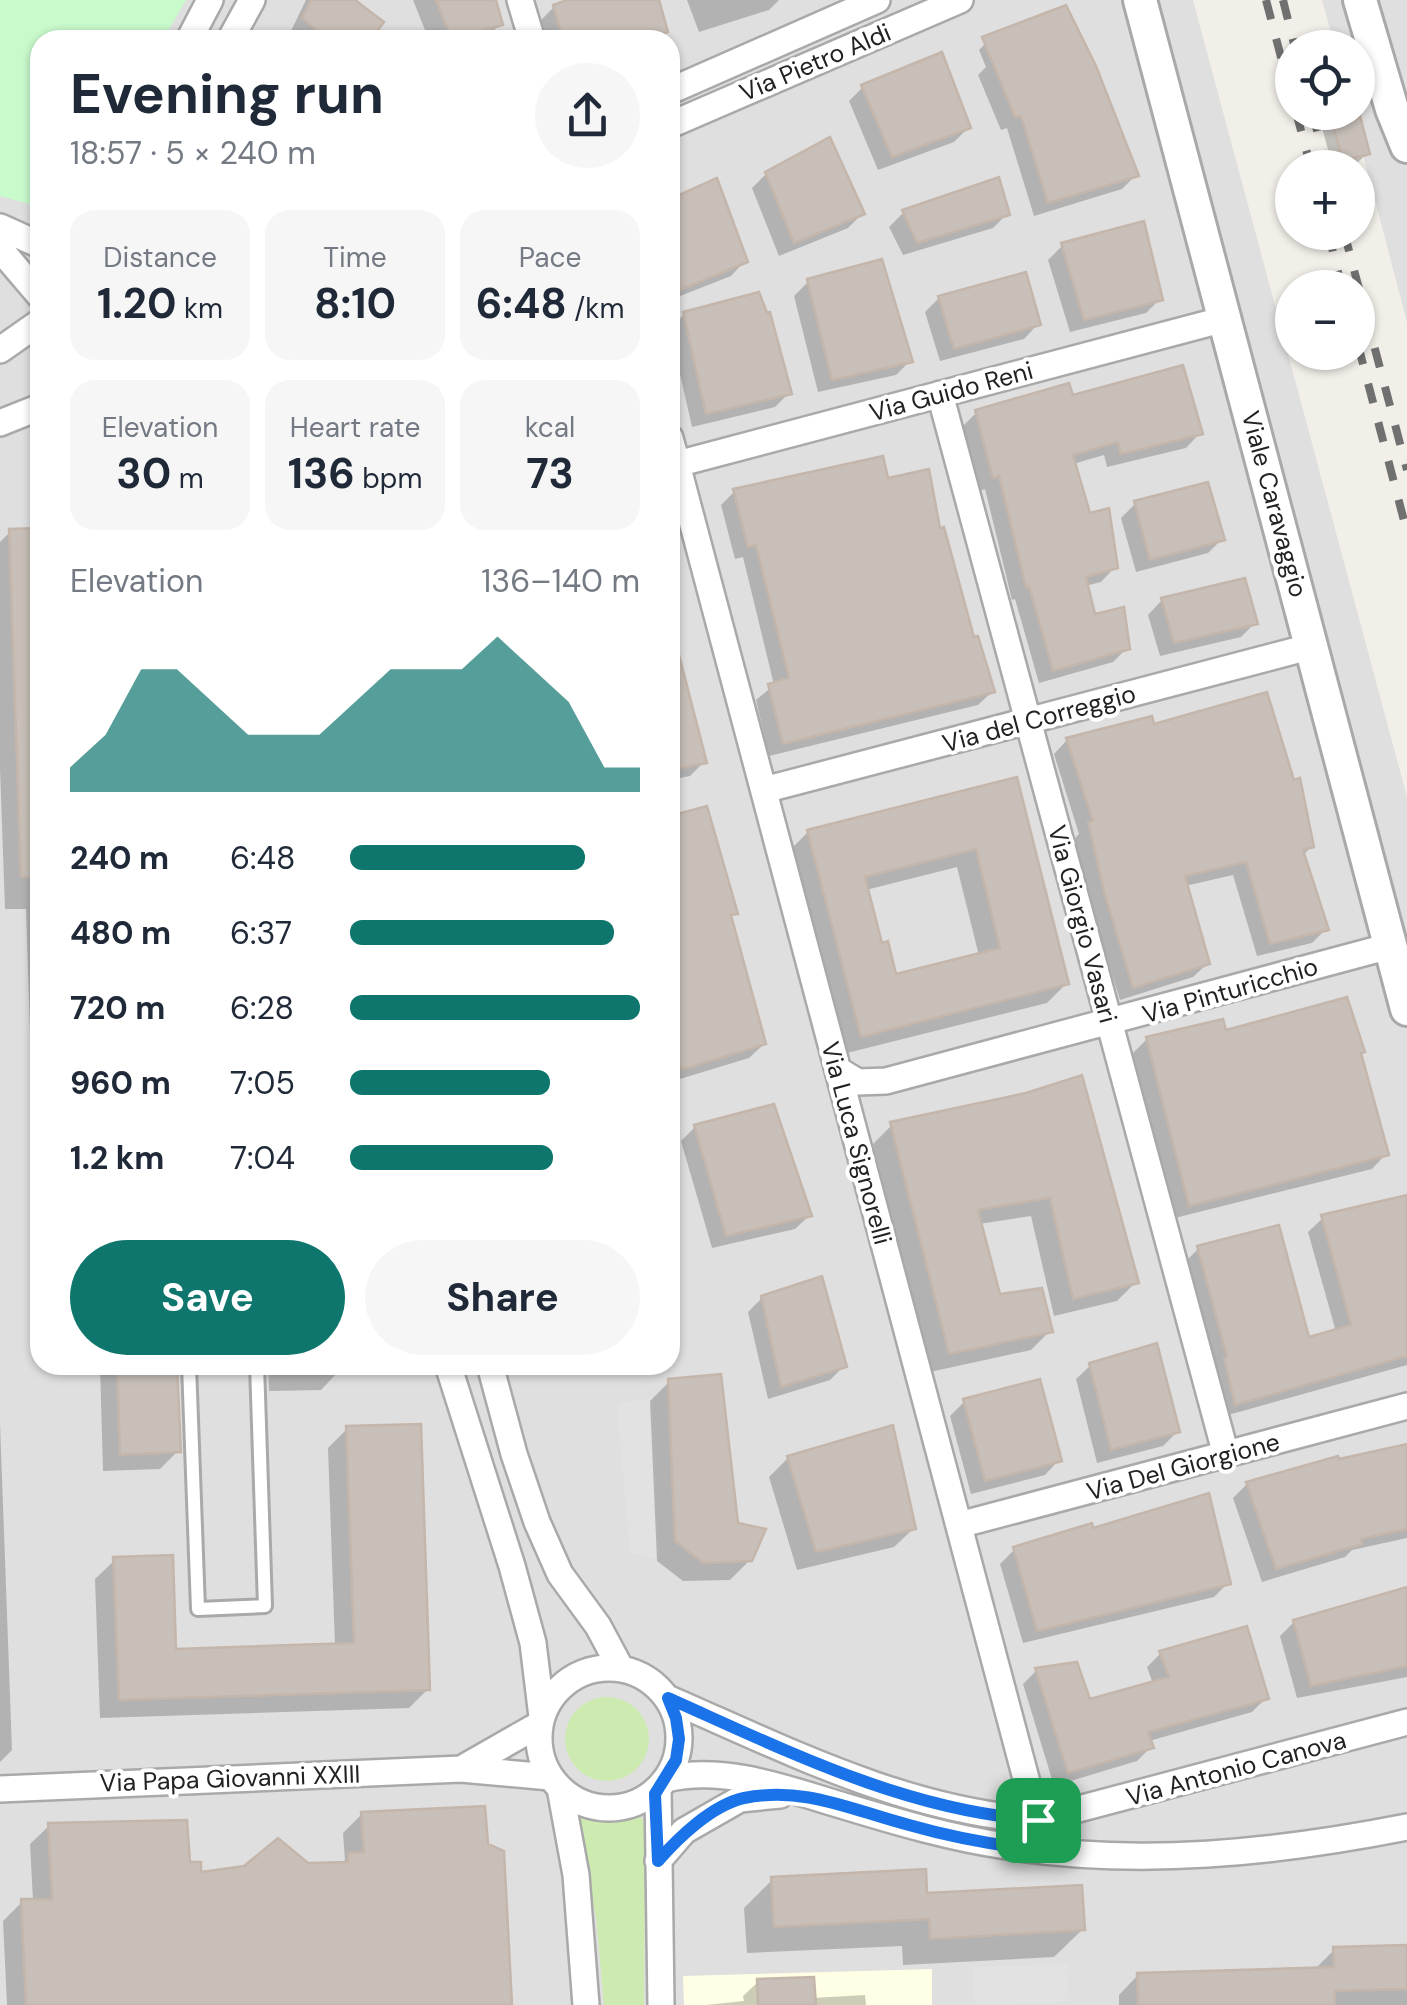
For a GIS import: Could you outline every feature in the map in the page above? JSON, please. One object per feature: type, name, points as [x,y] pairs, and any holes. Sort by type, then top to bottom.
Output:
[{"type":"street","points":[[194,30],[210,0]]},
{"type":"street","points":[[236,30],[252,0]]},
{"type":"street","points":[[520,0],[529,30]]},
{"type":"street","name":"Via Pietro Aldi","points":[[680,86],[832,9],[877,0]]},
{"type":"street","name":"Via Pietro Aldi","points":[[680,121],[960,0]]},
{"type":"street","name":"Viale Caravaggio","points":[[1140,0],[1407,1008]]},
{"type":"street","points":[[1360,0],[1407,146]]},
{"type":"street","points":[[2,235],[30,228]]},
{"type":"street","points":[[2,235],[30,242]]},
{"type":"street","points":[[2,235],[30,280]]},
{"type":"street","name":"Via Guido Reni","points":[[680,463],[1225,318]]},
{"type":"street","points":[[0,350],[30,329]]},
{"type":"street","name":"Via Giorgio Vasari","points":[[940,394],[1226,1455]]},
{"type":"street","points":[[0,426],[30,412]]},
{"type":"street","points":[[0,426],[30,426]]},
{"type":"street","name":"Via Luca Signorelli","points":[[680,475],[1038,1820],[1038,1850]]},
{"type":"street","name":"Via del Correggio","points":[[764,790],[1313,646]]},
{"type":"street","name":"Via Pinturicchio","points":[[838,1070],[858,1082],[886,1081],[1390,946]]},
{"type":"street","points":[[451,1375],[512,1566],[532,1643],[541,1720],[539,1743],[555,1782],[576,1874],[586,2005]]},
{"type":"street","points":[[493,1375],[537,1522],[560,1574],[598,1626],[622,1668]]},
{"type":"street","name":"Via Del Giorgione","points":[[959,1525],[1407,1406]]},
{"type":"street","points":[[461,1769],[541,1720],[550,1698],[572,1678],[601,1668],[622,1668],[639,1674],[668,1698],[679,1739],[676,1760],[662,1784],[658,1861],[661,2005]]},
{"type":"street","name":"Via Antonio Canova","points":[[668,1698],[801,1758],[932,1804],[997,1817],[1038,1820],[1407,1722]]},
{"type":"street","name":"Via Papa Giovanni XXIII","points":[[0,1789],[461,1769],[555,1782]]},
{"type":"street","points":[[555,1782],[578,1801],[598,1807],[620,1807],[640,1801],[662,1784],[684,1775],[727,1775],[912,1826],[1006,1846],[1096,1855],[1210,1856],[1327,1843],[1407,1826]]},
{"type":"street","points":[[658,1861],[684,1831],[740,1799],[800,1793]]},
{"type":"lane","points":[[189,1375],[198,1609],[265,1606],[256,1375]]},
{"type":"shaded area","points":[[0,0],[1193,0],[1275,305],[1275,370],[1292,370],[1407,797],[1407,2005],[0,2005]]},
{"type":"shaded area","points":[[1322,0],[1407,0],[1407,322],[1375,200],[1375,150],[1362,150],[1356,130],[1375,130],[1375,30],[1330,30]]},
{"type":"shaded area","points":[[652,1398],[659,1559],[630,1553],[617,1403]]},
{"type":"shaded area","points":[[1067,1964],[1069,2002],[975,2005],[973,1967]]},
{"type":"shaded area","points":[[932,1969],[932,2005],[684,2005],[683,1976]]},
{"type":"green space","points":[[0,0],[186,0],[169,30],[30,30],[30,204],[0,196]]},
{"type":"green space","points":[[607,1697],[623,1700],[637,1709],[646,1723],[646,1755],[637,1769],[623,1778],[607,1781],[591,1778],[577,1769],[568,1755],[565,1739],[568,1723],[577,1709],[591,1700]]},
{"type":"green space","points":[[639,1815],[645,1823],[644,2005],[604,2005],[596,1917],[575,1817],[600,1820]]},
{"type":"building","points":[[311,0],[355,0],[384,22],[378,30],[317,30],[302,18]]},
{"type":"building","points":[[436,0],[496,0],[503,25],[486,30],[448,30]]},
{"type":"building","points":[[567,0],[659,0],[667,30],[560,30],[553,5]]},
{"type":"building","points":[[1066,5],[1096,66],[1139,176],[1048,203],[1021,116],[1015,117],[982,37]]},
{"type":"building","points":[[942,52],[971,128],[892,157],[861,85]]},
{"type":"building","points":[[1334,130],[1364,130],[1369,150],[1340,150]]},
{"type":"building","points":[[830,137],[865,214],[794,243],[765,172]]},
{"type":"building","points":[[999,177],[1010,215],[917,243],[902,210]]},
{"type":"building","points":[[717,178],[748,262],[680,290],[680,195]]},
{"type":"building","points":[[1144,221],[1163,300],[1084,320],[1061,243]]},
{"type":"building","points":[[882,259],[913,362],[832,380],[807,279]]},
{"type":"building","points":[[1026,272],[1041,325],[954,349],[938,296]]},
{"type":"building","points":[[759,292],[767,313],[770,312],[792,394],[706,414],[683,312]]},
{"type":"building","points":[[1183,365],[1203,434],[1121,454],[1118,442],[1073,455],[1090,513],[1109,508],[1118,568],[1086,577],[1095,614],[1124,607],[1130,649],[1053,671],[1029,586],[1026,587],[999,476],[993,478],[975,410],[1069,383],[1073,395]]},
{"type":"building","points":[[883,456],[888,478],[929,469],[940,528],[944,527],[974,637],[978,636],[995,692],[783,744],[768,684],[789,678],[756,545],[748,547],[733,489]]},
{"type":"building","points":[[1208,482],[1225,540],[1150,560],[1134,501]]},
{"type":"building","points":[[30,528],[30,877],[21,877],[9,529]]},
{"type":"building","points":[[1245,578],[1258,624],[1174,643],[1161,598]]},
{"type":"building","points":[[680,659],[707,763],[680,768]]},
{"type":"building","points":[[1267,692],[1294,780],[1300,778],[1314,847],[1303,850],[1329,930],[1270,944],[1246,862],[1185,876],[1210,964],[1133,988],[1105,895],[1088,822],[1093,821],[1066,738],[1152,716],[1154,724]]},
{"type":"building","points":[[1017,777],[1069,984],[861,1037],[807,830]],"holes":[[[976,849],[1000,948],[896,974],[888,941],[882,943],[865,877]]]},
{"type":"building","points":[[707,806],[738,914],[731,915],[766,1044],[681,1070],[680,1067],[680,813]]},
{"type":"building","points":[[1347,997],[1365,1052],[1361,1053],[1389,1155],[1189,1206],[1146,1037],[1223,1019],[1226,1030]]},
{"type":"building","points":[[1082,1075],[1139,1283],[1073,1299],[1050,1198],[978,1210],[1000,1294],[1042,1288],[1053,1332],[949,1354],[890,1122],[1026,1093]]},
{"type":"building","points":[[774,1104],[812,1216],[726,1236],[694,1125]]},
{"type":"building","points":[[1407,1195],[1407,1356],[1235,1405],[1224,1358],[1227,1357],[1197,1246],[1279,1225],[1309,1337],[1351,1325],[1321,1215]]},
{"type":"building","points":[[822,1276],[847,1367],[781,1387],[761,1296]]},
{"type":"building","points":[[1157,1343],[1180,1432],[1111,1450],[1089,1363]]},
{"type":"building","points":[[721,1374],[738,1523],[766,1529],[752,1561],[703,1563],[675,1541],[668,1379]]},
{"type":"building","points":[[117,1375],[177,1375],[181,1452],[120,1455]]},
{"type":"building","points":[[1040,1379],[1062,1461],[985,1481],[963,1399]]},
{"type":"building","points":[[421,1424],[430,1690],[119,1700],[113,1557],[173,1555],[176,1649],[354,1643],[346,1426]]},
{"type":"building","points":[[893,1425],[916,1529],[816,1552],[787,1456]]},
{"type":"building","points":[[1407,1444],[1407,1529],[1361,1539],[1362,1544],[1276,1569],[1246,1482],[1338,1456],[1339,1459]]},
{"type":"building","points":[[1209,1493],[1231,1584],[1037,1631],[1013,1547]]},
{"type":"building","points":[[1407,1587],[1407,1666],[1311,1686],[1293,1620]]},
{"type":"building","points":[[1247,1626],[1269,1699],[1148,1732],[1154,1748],[1068,1773],[1035,1668],[1077,1662],[1090,1699],[1169,1677],[1159,1651]]},
{"type":"building","points":[[485,1806],[488,1844],[504,1851],[512,2005],[26,2005],[21,1899],[52,1899],[48,1823],[187,1820],[190,1862],[201,1862],[201,1872],[244,1866],[278,1838],[308,1863],[348,1862],[348,1853],[364,1852],[361,1812]]},
{"type":"building","points":[[926,1869],[927,1893],[1082,1885],[1085,1930],[930,1939],[929,1919],[774,1927],[771,1877]]},
{"type":"building","points":[[1407,1945],[1407,1989],[1335,1991],[1335,2005],[1138,2005],[1137,1973],[1334,1967],[1333,1947]]},
{"type":"building","points":[[814,1977],[816,2005],[758,2005],[757,1979]]},
{"type":"railway","points":[[1266,0],[1275,34]]},
{"type":"railway","points":[[1283,0],[1290,30]]},
{"type":"railway","points":[[1301,130],[1306,150]]},
{"type":"railway","points":[[1317,130],[1322,150]]},
{"type":"railway","points":[[1332,250],[1338,270]]},
{"type":"railway","points":[[1349,250],[1407,470]]},
{"type":"railway","points":[[1365,370],[1407,532]]},
{"type":"route","points":[[668,1698],[801,1758],[932,1804],[997,1817],[1038,1820],[1038,1850],[912,1826],[800,1793],[740,1799],[684,1831],[658,1861],[655,1794],[676,1760],[679,1739],[668,1698]]}]
